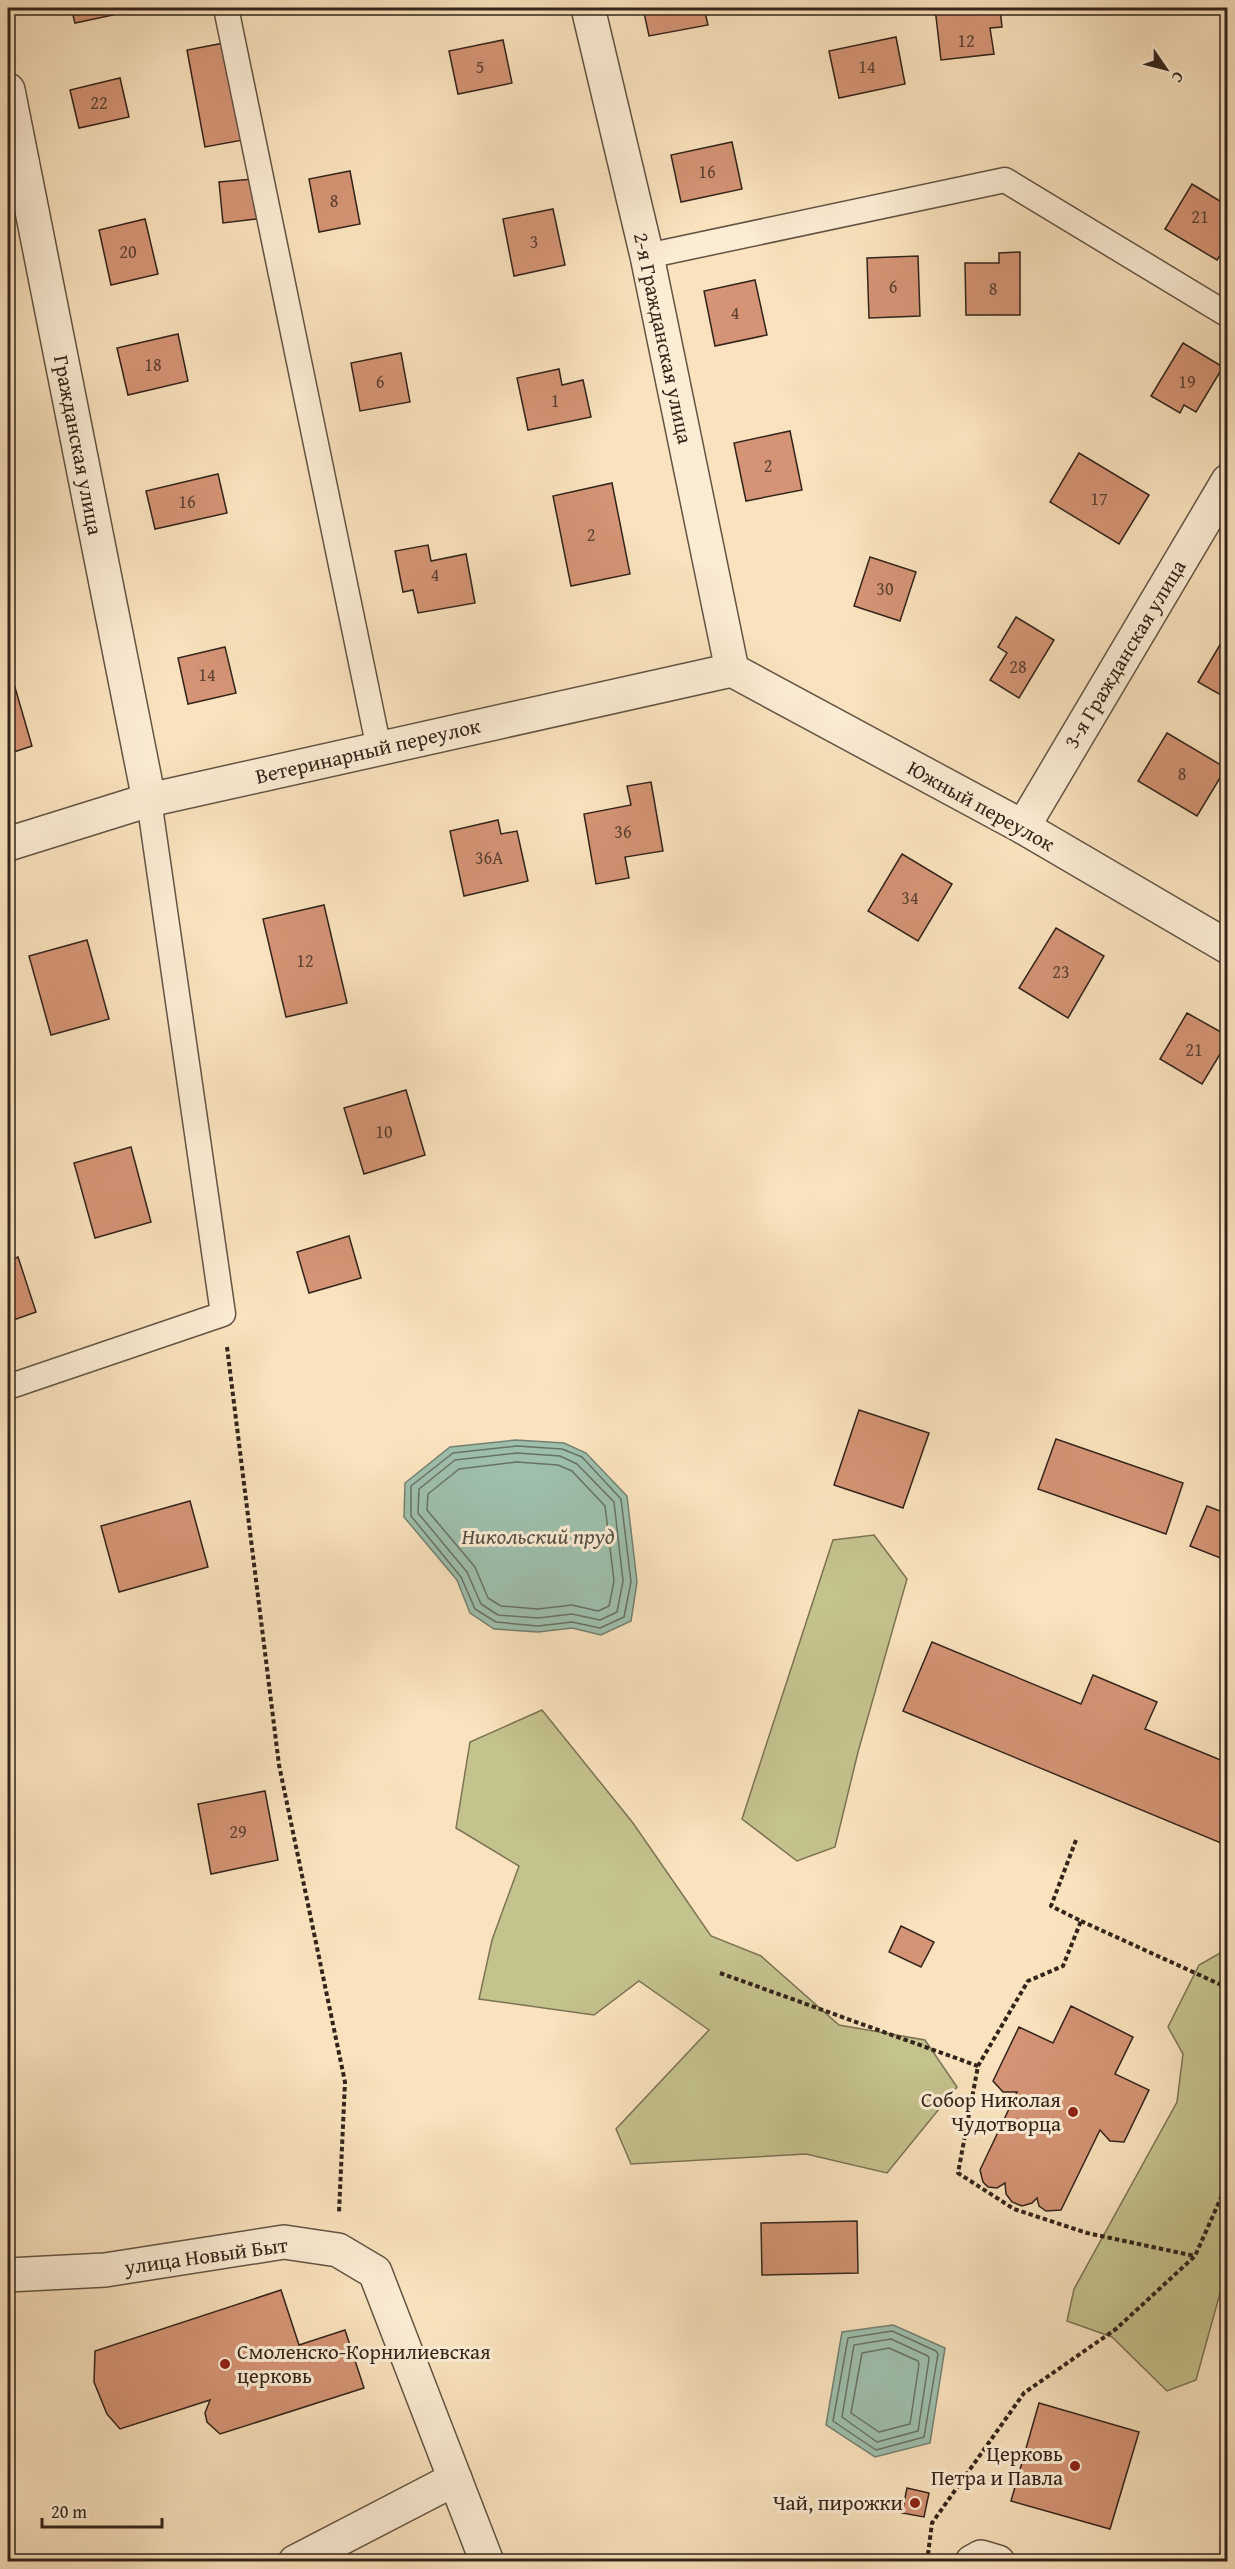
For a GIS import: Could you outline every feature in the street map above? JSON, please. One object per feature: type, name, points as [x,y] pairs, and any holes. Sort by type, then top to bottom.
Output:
[{"type":"street","name":"2-я Гражданская улица","points":[[588,8],[647,256],[732,670]]},
{"type":"street","name":"Гражданская улица","points":[[8,90],[149,800]]},
{"type":"street","name":"3-я Гражданская улица","points":[[1023,827],[1227,481]]},
{"type":"street","name":"Ветеринарный переулок","points":[[8,844],[149,800],[732,670]]},
{"type":"street","name":"Южный переулок","points":[[732,670],[1023,827],[1227,947]]},
{"type":"street","name":"улица Новый Быт","points":[[8,2275],[105,2270],[284,2242],[338,2250],[375,2272],[487,2562]]},
{"type":"street","points":[[295,2562],[455,2479]]},
{"type":"street","points":[[972,2562],[981,2557],[998,2562]]},
{"type":"lane","points":[[226,8],[379,749]]},
{"type":"lane","points":[[647,256],[1005,180],[1227,315]]},
{"type":"lane","points":[[8,1387],[223,1314],[149,800]]},
{"type":"path","points":[[223,1314],[279,1765],[345,2082],[338,2250]]},
{"type":"path","points":[[1076,1840],[1052,1906],[1227,1988]]},
{"type":"path","points":[[1081,1921],[1063,1966],[1028,1981],[978,2066],[958,2173],[1014,2209],[1087,2233],[1195,2256]]},
{"type":"path","points":[[720,1973],[978,2066]]},
{"type":"path","points":[[927,2562],[932,2523],[1024,2393],[1116,2329],[1195,2256],[1227,2182]]},
{"type":"shaded area","points":[[874,1535],[907,1579],[858,1752],[835,1847],[797,1861],[742,1819],[833,1540]]},
{"type":"shaded area","points":[[542,1710],[633,1823],[711,1936],[761,1956],[839,2025],[925,2040],[957,2087],[887,2173],[806,2154],[631,2164],[616,2129],[709,2030],[639,1981],[594,2015],[479,1999],[492,1940],[519,1866],[456,1828],[470,1742]]},
{"type":"shaded area","points":[[1227,1949],[1227,2268],[1196,2380],[1167,2391],[1112,2337],[1067,2321],[1074,2289],[1177,2102],[1183,2054],[1168,2027],[1199,1965]]},
{"type":"water","name":"Никольский пруд","points":[[516,1440],[564,1443],[586,1453],[627,1496],[637,1582],[631,1621],[601,1635],[572,1628],[538,1632],[494,1629],[470,1613],[457,1580],[404,1517],[405,1483],[450,1447]]},
{"type":"water","points":[[893,2325],[945,2348],[930,2443],[875,2457],[826,2425],[842,2332]]},
{"type":"building","points":[[71,8],[111,8],[113,15],[75,23]]},
{"type":"building","points":[[643,8],[704,8],[708,25],[649,36]]},
{"type":"building","points":[[935,8],[1000,8],[1002,27],[990,28],[994,54],[941,60]]},
{"type":"building","points":[[896,37],[905,84],[839,98],[829,51]]},
{"type":"building","points":[[503,40],[512,83],[458,94],[449,51]]},
{"type":"building","points":[[224,43],[243,140],[205,147],[187,50]]},
{"type":"building","points":[[120,78],[129,117],[79,128],[70,90]]},
{"type":"building","points":[[732,142],[742,189],[681,202],[671,155]]},
{"type":"building","points":[[350,171],[360,224],[319,232],[309,179]]},
{"type":"building","points":[[253,179],[257,219],[223,223],[219,182]]},
{"type":"building","points":[[1192,184],[1228,206],[1228,243],[1217,260],[1165,229]]},
{"type":"building","points":[[553,209],[565,265],[514,276],[503,219]]},
{"type":"building","points":[[145,219],[158,274],[111,285],[99,230]]},
{"type":"building","points":[[1020,252],[1020,315],[966,315],[965,263],[999,263],[999,253]]},
{"type":"building","points":[[918,256],[920,316],[869,318],[867,258]]},
{"type":"building","points":[[755,280],[767,335],[715,346],[704,291]]},
{"type":"building","points":[[178,334],[188,381],[128,395],[117,348]]},
{"type":"building","points":[[1183,343],[1223,367],[1196,412],[1184,405],[1180,413],[1151,396]]},
{"type":"building","points":[[401,353],[410,402],[360,411],[351,363]]},
{"type":"building","points":[[559,369],[562,385],[583,380],[591,417],[528,430],[517,378]]},
{"type":"building","points":[[790,431],[802,490],[746,501],[734,443]]},
{"type":"building","points":[[1079,453],[1149,495],[1119,544],[1050,502]]},
{"type":"building","points":[[218,474],[227,513],[155,529],[146,491]]},
{"type":"building","points":[[612,483],[630,574],[571,586],[553,496]]},
{"type":"building","points":[[428,545],[431,561],[466,554],[475,603],[418,613],[413,590],[403,592],[395,551]]},
{"type":"building","points":[[870,557],[916,572],[900,621],[854,606]]},
{"type":"building","points":[[1016,617],[1054,640],[1019,698],[990,680],[1007,653],[998,647]]},
{"type":"building","points":[[1224,638],[1228,640],[1228,699],[1198,682]]},
{"type":"building","points":[[225,647],[236,693],[188,704],[178,658]]},
{"type":"building","points":[[14,684],[32,746],[8,754],[8,686]]},
{"type":"building","points":[[1167,733],[1226,768],[1197,816],[1138,781]]},
{"type":"building","points":[[651,782],[663,851],[625,857],[629,878],[596,884],[584,814],[631,805],[627,786]]},
{"type":"building","points":[[498,820],[501,834],[517,831],[528,881],[464,896],[450,831]]},
{"type":"building","points":[[902,854],[952,884],[918,941],[868,911]]},
{"type":"building","points":[[324,905],[347,1003],[286,1017],[263,919]]},
{"type":"building","points":[[1056,928],[1104,956],[1068,1018],[1019,988]]},
{"type":"building","points":[[87,940],[109,1019],[51,1035],[29,956]]},
{"type":"building","points":[[1187,1013],[1228,1036],[1228,1041],[1202,1084],[1160,1059]]},
{"type":"building","points":[[406,1090],[425,1155],[364,1174],[344,1108]]},
{"type":"building","points":[[131,1147],[151,1222],[95,1238],[74,1163]]},
{"type":"building","points":[[349,1236],[361,1278],[309,1293],[297,1252]]},
{"type":"building","points":[[18,1257],[36,1312],[8,1322],[8,1261]]},
{"type":"building","points":[[859,1410],[929,1433],[903,1508],[834,1485]]},
{"type":"building","points":[[1056,1439],[1183,1483],[1166,1534],[1038,1489]]},
{"type":"building","points":[[190,1501],[208,1567],[119,1592],[101,1526]]},
{"type":"building","points":[[1207,1506],[1228,1514],[1228,1561],[1190,1546]]},
{"type":"building","points":[[932,1642],[1081,1704],[1093,1675],[1157,1702],[1145,1729],[1228,1763],[1228,1846],[903,1711]]},
{"type":"building","points":[[265,1791],[278,1860],[211,1874],[198,1804]]},
{"type":"building","points":[[901,1926],[934,1942],[921,1967],[889,1952]]},
{"type":"building","name":"Собор Николая Чудотворца","points":[[1071,2006],[1133,2037],[1115,2074],[1149,2090],[1124,2142],[1110,2141],[1100,2130],[1061,2210],[1046,2211],[1039,2206],[1037,2198],[1032,2203],[1022,2206],[1012,2202],[1006,2194],[1005,2183],[997,2188],[988,2187],[983,2182],[980,2170],[1017,2092],[1003,2092],[993,2081],[1019,2027],[1053,2043]]},
{"type":"building","points":[[857,2221],[858,2273],[762,2275],[761,2223]]},
{"type":"building","name":"Смоленско-Корнилиевская церковь","points":[[281,2290],[299,2345],[345,2330],[364,2388],[220,2434],[207,2422],[205,2413],[210,2400],[120,2429],[107,2414],[94,2382],[95,2351]]},
{"type":"building","name":"Церковь Петра и Павла","points":[[1039,2403],[1139,2432],[1110,2529],[1011,2501]]},
{"type":"building","name":"Чай, пирожки","points":[[907,2488],[929,2493],[924,2517],[902,2513]]},
{"type":"place","name":"Собор Николая Чудотворца","points":[[1073,2112]]},
{"type":"place","name":"Смоленско-Корнилиевская церковь","points":[[225,2364]]},
{"type":"place","name":"Церковь Петра и Павла","points":[[1075,2466]]},
{"type":"place","name":"Чай, пирожки","points":[[915,2503]]}]
